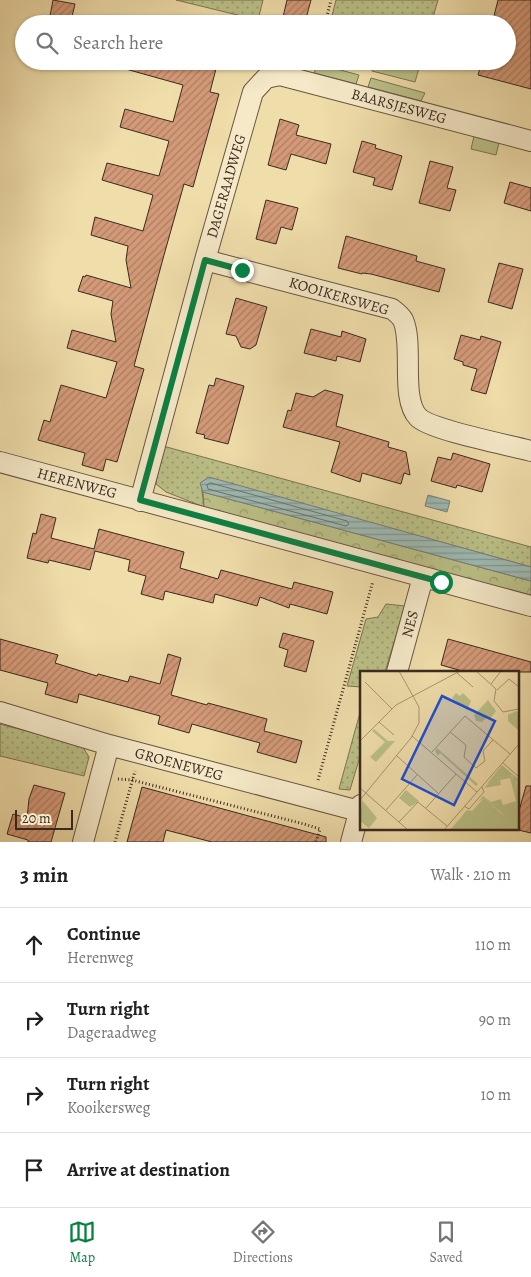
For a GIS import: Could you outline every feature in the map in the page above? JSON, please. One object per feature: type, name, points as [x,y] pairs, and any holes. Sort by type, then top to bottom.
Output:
[{"type":"street","name":"BAARSJESWEG","points":[[266,78],[287,77],[531,141]]},
{"type":"street","name":"DAGERAADWEG","points":[[140,500],[253,92],[266,78]]},
{"type":"street","name":"KOOIKERSWEG","points":[[205,260],[392,309],[403,318],[406,331],[410,402],[418,417],[433,426],[531,451]]},
{"type":"street","name":"HERENWEG","points":[[0,462],[531,606]]},
{"type":"street","name":"NES","points":[[397,671],[423,576]]},
{"type":"street","name":"GROENEWEG","points":[[0,712],[139,753],[312,799],[360,808]]},
{"type":"street","points":[[83,842],[109,745]]},
{"type":"street","points":[[351,842],[360,808]]},
{"type":"path","points":[[327,15],[331,0]]},
{"type":"path","points":[[304,824],[378,564]]},
{"type":"path","points":[[115,842],[139,753]]},
{"type":"path","points":[[100,778],[132,780],[304,824],[320,829],[316,842]]},
{"type":"green space","points":[[176,0],[263,0],[259,15],[238,15]]},
{"type":"green space","points":[[336,0],[438,0],[434,15],[332,15]]},
{"type":"green space","points":[[315,70],[340,70],[359,75],[356,84],[314,73]]},
{"type":"green space","points":[[372,70],[418,70],[415,82]]},
{"type":"green space","points":[[371,78],[425,93],[421,101],[368,87]]},
{"type":"green space","points":[[474,136],[499,143],[496,155],[471,149]]},
{"type":"green space","points":[[163,446],[531,547],[531,567],[209,478],[201,483],[204,507],[166,492],[156,484],[157,467]]},
{"type":"green space","points":[[203,492],[531,581],[531,596],[204,507]]},
{"type":"green space","points":[[386,604],[405,606],[385,671],[360,671],[360,687],[347,686],[366,619],[378,617]]},
{"type":"green space","points":[[360,713],[360,756],[350,790],[339,789]]},
{"type":"green space","points":[[0,724],[82,746],[89,757],[84,776],[0,756]]},
{"type":"water","points":[[209,477],[531,567],[531,581],[203,492],[200,483]]},
{"type":"water","points":[[428,495],[450,501],[447,512],[425,506]]},
{"type":"building","points":[[53,0],[75,4],[72,15],[50,15]]},
{"type":"building","points":[[287,0],[311,0],[307,15],[283,15]]},
{"type":"building","points":[[498,0],[531,0],[531,89],[478,75],[479,70],[516,70],[516,15],[494,15]]},
{"type":"building","points":[[129,70],[216,70],[210,92],[219,94],[193,187],[184,184],[164,255],[134,366],[144,369],[117,462],[106,459],[103,471],[82,465],[85,453],[38,440],[44,420],[50,422],[61,385],[106,398],[117,362],[67,348],[72,330],[116,342],[111,314],[113,301],[78,291],[83,276],[85,277],[86,275],[131,288],[126,260],[128,246],[91,235],[95,217],[143,231],[153,195],[102,180],[107,163],[159,176],[169,141],[120,127],[125,109],[173,122],[183,85]]},
{"type":"building","points":[[280,119],[299,125],[296,135],[331,144],[326,164],[291,154],[286,170],[268,165]]},
{"type":"building","points":[[362,141],[376,145],[375,148],[402,156],[392,190],[373,185],[375,178],[353,172]]},
{"type":"building","points":[[430,161],[453,167],[447,188],[456,190],[450,211],[419,203]]},
{"type":"building","points":[[510,182],[531,188],[531,211],[504,203]]},
{"type":"building","points":[[266,200],[298,208],[292,230],[281,227],[276,244],[256,239]]},
{"type":"building","points":[[346,236],[417,256],[416,261],[445,269],[439,292],[371,274],[362,274],[338,268]]},
{"type":"building","points":[[499,263],[523,269],[512,309],[488,302]]},
{"type":"building","points":[[236,298],[267,307],[256,345],[250,349],[241,347],[236,336],[226,334]]},
{"type":"building","points":[[311,329],[341,337],[342,331],[366,339],[360,362],[337,356],[336,361],[304,353]]},
{"type":"building","points":[[461,335],[480,340],[481,336],[501,342],[486,394],[471,390],[477,369],[463,365],[463,362],[454,359]]},
{"type":"building","points":[[216,378],[244,386],[228,444],[204,438],[205,435],[196,433],[209,385],[214,386]]},
{"type":"building","points":[[325,390],[343,395],[336,426],[389,442],[388,447],[406,452],[410,475],[404,473],[401,484],[362,473],[360,482],[331,472],[340,442],[283,427],[288,410],[291,411],[296,393],[313,397]]},
{"type":"building","points":[[453,453],[490,464],[482,492],[457,485],[456,488],[431,481],[438,457],[451,460]]},
{"type":"building","points":[[41,514],[56,518],[51,538],[94,549],[99,529],[184,552],[180,568],[218,579],[221,570],[292,589],[294,582],[333,592],[327,614],[290,604],[289,608],[260,597],[257,606],[215,594],[213,603],[165,591],[163,600],[141,594],[146,576],[128,571],[130,560],[95,551],[90,570],[49,560],[48,563],[27,558],[33,533],[36,534]]},
{"type":"building","points":[[283,633],[314,641],[306,672],[284,666],[288,650],[279,647]]},
{"type":"building","points":[[0,639],[58,655],[55,663],[97,676],[98,674],[128,682],[130,676],[160,684],[168,654],[181,658],[171,695],[267,719],[264,731],[302,741],[296,763],[257,752],[260,743],[192,724],[189,733],[158,724],[160,716],[79,694],[77,703],[45,694],[48,683],[0,670]]},
{"type":"building","points":[[448,639],[531,662],[531,672],[462,671],[441,665]]},
{"type":"building","points":[[34,785],[65,793],[51,842],[28,842],[28,840],[7,834],[13,814],[27,818],[29,799]]},
{"type":"building","points":[[526,786],[531,786],[531,833],[518,830],[518,814]]},
{"type":"building","points":[[142,787],[326,837],[326,842],[212,842],[166,830],[163,842],[127,842]]},
{"type":"route","points":[[242,270],[205,260],[140,500],[441,582]]}]
